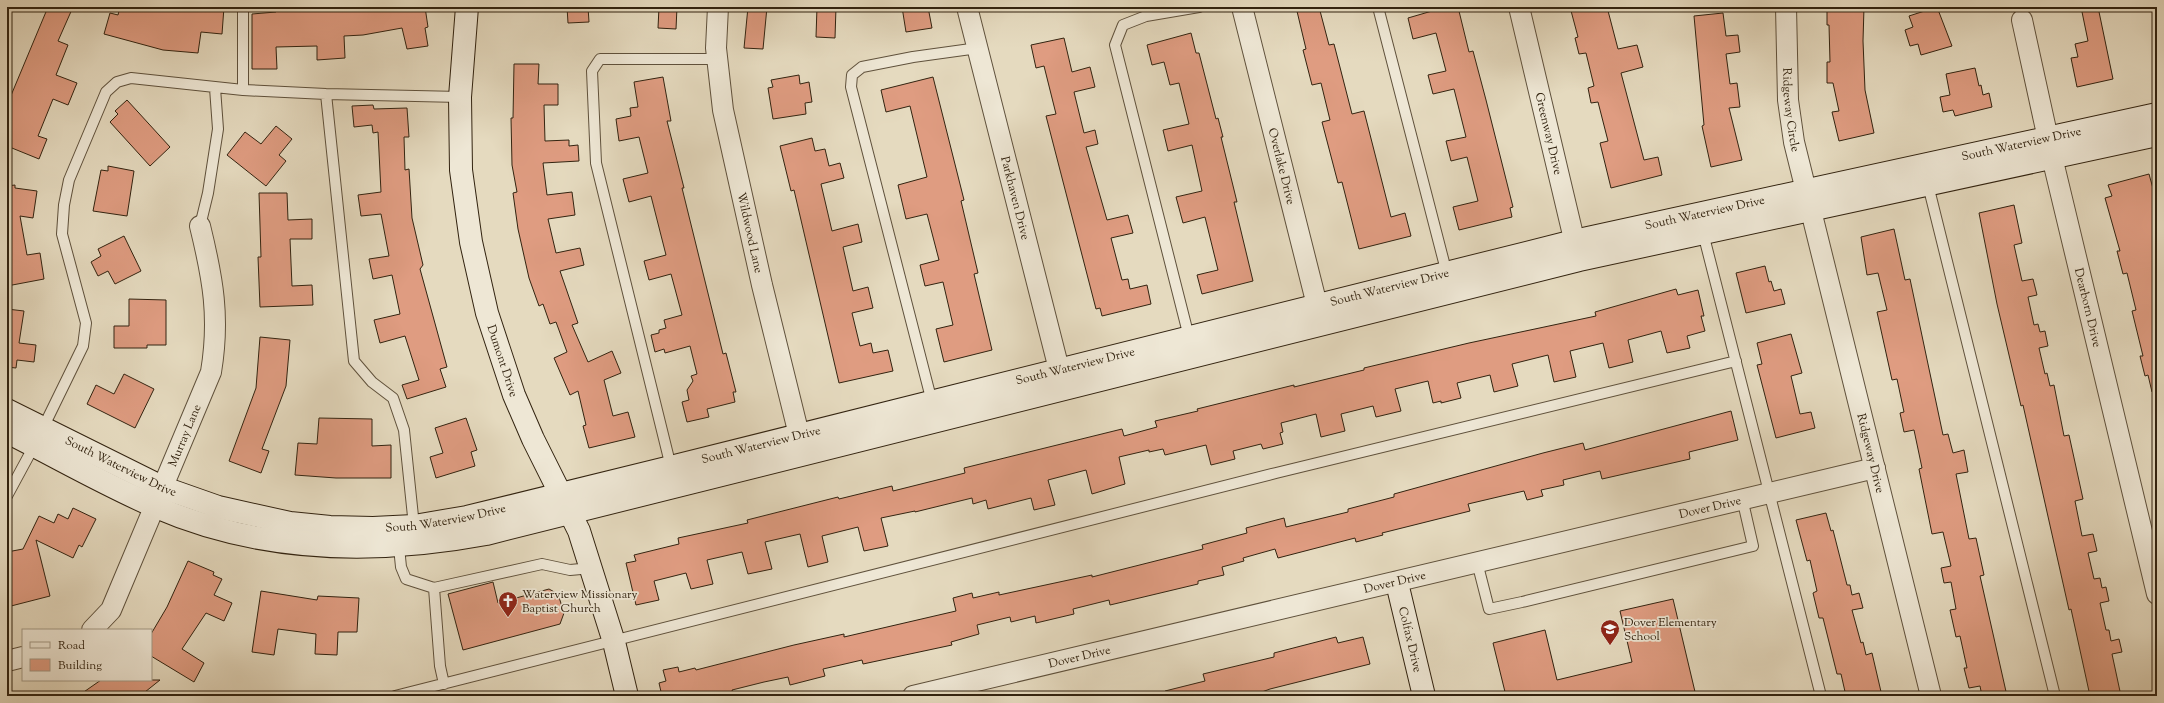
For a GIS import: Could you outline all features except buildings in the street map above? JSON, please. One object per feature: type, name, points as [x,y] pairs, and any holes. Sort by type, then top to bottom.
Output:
[{"type":"street","name":"Dumont Drive","points":[[467,7],[460,97],[463,184],[471,242],[487,313],[514,395],[533,439],[566,503],[592,568],[614,642],[627,696]]},
{"type":"street","name":"Wildwood Lane","points":[[718,7],[717,58],[723,110],[762,285],[802,445]]},
{"type":"street","name":"Parkhaven Drive","points":[[968,7],[1061,379]]},
{"type":"street","name":"Overlake Drive","points":[[1242,7],[1320,315]]},
{"type":"street","name":"Greenway Drive","points":[[1519,7],[1577,250]]},
{"type":"street","name":"Ridgeway Circle","points":[[1786,7],[1788,100],[1794,142],[1809,200]]},
{"type":"street","name":"Dearborn Drive","points":[[2022,20],[2050,147],[2157,594]]},
{"type":"street","name":"South Waterview Drive","points":[[160,498],[218,507],[290,523],[344,528],[414,526],[566,503],[1577,250],[1703,233],[1809,200],[1928,185],[2157,114]]},
{"type":"street","name":"South Waterview Drive","points":[[7,410],[38,437],[222,530],[260,538],[329,548],[399,547],[431,544],[486,534],[566,503],[671,467],[802,445],[932,402],[1061,379],[1189,337],[1320,315],[1447,274],[1577,250],[2050,147],[2157,135]]},
{"type":"street","name":"Ridgeway Drive","points":[[1809,200],[1931,696]]},
{"type":"street","name":"Murray Lane","points":[[93,629],[111,610],[160,498],[211,372],[216,342],[215,304],[212,278],[200,226]]},
{"type":"street","name":"South Waterview Drive","points":[[7,432],[38,437]]},
{"type":"street","name":"Dover Drive","points":[[913,696],[942,692],[1397,583],[1477,562],[1742,498],[1875,468]]},
{"type":"street","name":"Colfax Drive","points":[[1397,583],[1424,696]]},
{"type":"street","points":[[7,661],[22,657]]},
{"type":"lane","points":[[243,7],[243,90]]},
{"type":"lane","points":[[1189,337],[1115,45],[1123,25],[1146,16],[1199,7]]},
{"type":"lane","points":[[1378,7],[1447,274]]},
{"type":"lane","points":[[932,402],[851,87],[852,75],[862,67],[913,57],[978,48]]},
{"type":"lane","points":[[671,467],[596,163],[592,71],[600,60],[717,58]]},
{"type":"lane","points":[[7,496],[83,346],[86,323],[62,234],[64,206],[69,180],[106,92],[117,82],[131,78],[243,90],[326,94],[460,97]]},
{"type":"lane","points":[[200,226],[208,193],[218,129],[215,88]]},
{"type":"lane","points":[[326,94],[354,361],[372,382],[393,398],[404,430],[414,526]]},
{"type":"lane","points":[[1928,185],[2055,696]]},
{"type":"lane","points":[[1703,233],[1821,696]]},
{"type":"lane","points":[[395,696],[614,642],[1276,472],[1736,361]]},
{"type":"lane","points":[[1477,562],[1489,609],[1538,598],[1753,546],[1742,498]]},
{"type":"lane","points":[[399,547],[401,567],[406,579],[434,588],[542,564],[570,570],[592,568]]},
{"type":"lane","points":[[434,588],[440,666],[444,684]]},
{"type":"place","name":"Waterview Missionary Baptist Church","points":[[508,618]]},
{"type":"place","name":"Dover Elementary School","points":[[1610,646]]}]
